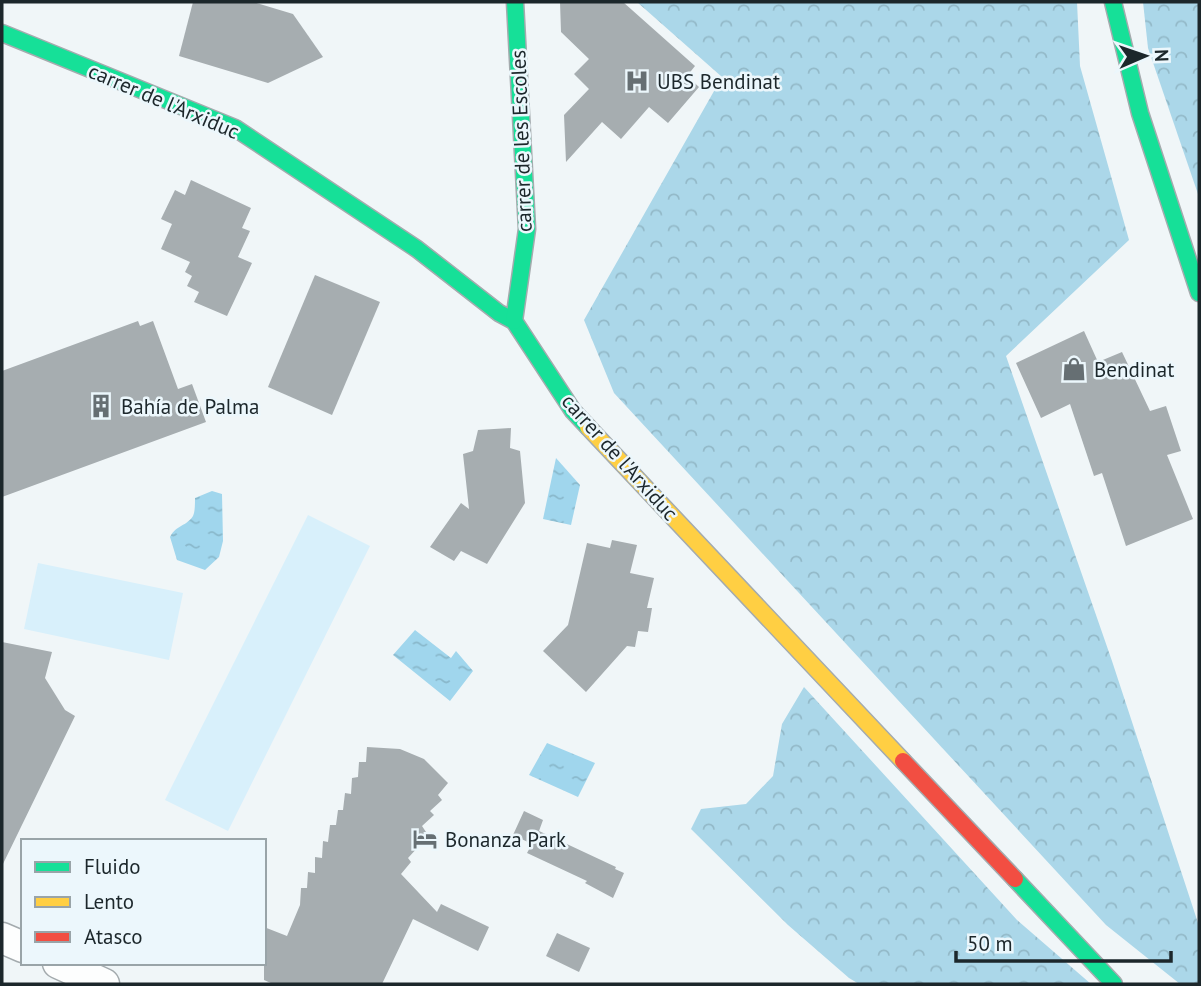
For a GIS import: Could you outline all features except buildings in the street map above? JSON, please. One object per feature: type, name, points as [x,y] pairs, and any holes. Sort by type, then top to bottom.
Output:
[{"type":"street","name":"carrer de les Escoles","points":[[514,321],[527,229],[515,2]]},
{"type":"street","points":[[1113,2],[1137,105],[1199,293]]},
{"type":"street","name":"carrer de l'Arxiduc","points":[[2,33],[234,128],[417,249],[499,313],[514,321],[573,411],[1114,984]]},
{"type":"street","points":[[2,938],[21,946]]},
{"type":"street","points":[[62,965],[104,984]]},
{"type":"shaded area","points":[[308,515],[370,546],[228,831],[165,800]]},
{"type":"shaded area","points":[[38,563],[183,593],[169,660],[24,629]]},
{"type":"green space","points":[[637,2],[1077,2],[1080,66],[1129,240],[1006,356],[1112,661],[1199,926],[1199,984],[1180,984],[1106,925],[614,393],[584,320],[722,77]]},
{"type":"green space","points":[[1143,2],[1199,2],[1199,197],[1148,48]]},
{"type":"green space","points":[[804,687],[1017,920],[1091,984],[859,984],[788,925],[691,829],[701,809],[746,804],[773,776],[782,724]]},
{"type":"water","points":[[556,458],[580,485],[571,525],[543,519]]},
{"type":"water","points":[[212,491],[222,494],[223,541],[219,557],[205,570],[177,560],[170,537],[193,516],[195,498]]},
{"type":"water","points":[[415,630],[451,658],[456,651],[473,671],[450,701],[393,655]]},
{"type":"water","points":[[547,743],[595,763],[578,797],[529,775]]},
{"type":"traffic: fast","points":[[514,321],[527,229],[515,2]]},
{"type":"traffic: fast","points":[[1113,2],[1140,113],[1199,293]]},
{"type":"traffic: fast","points":[[2,33],[235,128],[417,249],[499,313],[514,321],[573,411],[588,427]]},
{"type":"traffic: fast","points":[[1015,879],[1114,984]]},
{"type":"traffic: slow","points":[[588,427],[903,761]]},
{"type":"traffic: jam","points":[[903,761],[1015,879]]},
{"type":"place","name":"UBS Bendinat","points":[[637,81]]},
{"type":"place","name":"Bendinat","points":[[1074,369]]},
{"type":"place","name":"Bahía de Palma","points":[[101,406]]},
{"type":"place","name":"Bonanza Park","points":[[425,839]]}]
